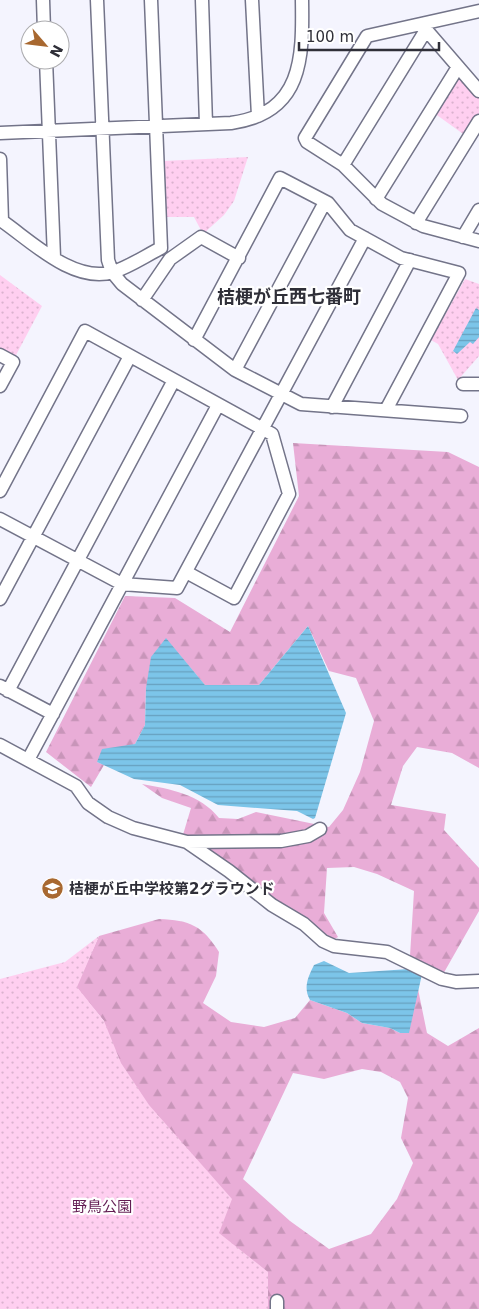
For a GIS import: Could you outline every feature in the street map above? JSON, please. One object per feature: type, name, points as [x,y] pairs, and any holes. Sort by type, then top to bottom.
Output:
[{"type":"street","points":[[43,0],[44,20]]},
{"type":"street","points":[[97,0],[108,260],[112,272],[122,284],[235,370],[301,404],[461,416]]},
{"type":"street","points":[[0,159],[2,221],[54,258],[78,272],[92,274],[112,272],[161,248],[151,0]]},
{"type":"street","points":[[202,0],[206,124]]},
{"type":"street","points":[[252,0],[258,116]]},
{"type":"street","points":[[0,133],[237,122],[258,116],[270,109],[284,96],[299,69],[302,45],[302,0]]},
{"type":"street","points":[[479,11],[424,27],[367,36],[305,138],[307,142],[343,165],[376,200],[416,223],[479,241]]},
{"type":"street","points":[[424,27],[478,88]]},
{"type":"street","points":[[343,165],[424,27]]},
{"type":"street","points":[[376,200],[458,67]]},
{"type":"street","points":[[46,70],[54,258]]},
{"type":"street","points":[[416,223],[479,121]]},
{"type":"street","points":[[194,340],[280,178],[325,202],[350,230],[401,258],[459,273],[386,410]]},
{"type":"street","points":[[235,370],[325,202]]},
{"type":"street","points":[[463,236],[479,210]]},
{"type":"street","points":[[142,300],[170,259],[201,238],[239,258]]},
{"type":"street","points":[[0,519],[122,584],[177,588],[365,238]]},
{"type":"street","points":[[332,407],[410,260]]},
{"type":"street","points":[[0,491],[86,331],[272,434],[289,494],[234,598],[186,572]]},
{"type":"street","points":[[0,355],[13,362],[0,386]]},
{"type":"street","points":[[0,599],[130,356]]},
{"type":"street","points":[[52,714],[4,688],[77,560],[174,380]]},
{"type":"street","points":[[464,384],[479,384]]},
{"type":"street","points":[[28,760],[218,405]]},
{"type":"street","points":[[0,745],[76,786],[88,803],[108,817],[133,828],[187,842],[281,841],[308,836],[320,828]]},
{"type":"street","points":[[187,842],[229,871],[276,908],[304,924],[323,941],[334,946],[387,952],[442,979],[456,982],[479,982]]},
{"type":"green space","points":[[457,78],[461,78],[479,98],[479,115],[466,136],[434,113]]},
{"type":"green space","points":[[248,157],[234,201],[224,215],[203,234],[194,217],[166,217],[163,161]]},
{"type":"green space","points":[[0,275],[42,306],[15,357],[0,348]]},
{"type":"green space","points":[[465,279],[479,284],[479,356],[458,380],[438,344],[431,340]]},
{"type":"green space","points":[[293,443],[448,452],[479,467],[479,768],[452,753],[417,747],[403,766],[391,805],[446,814],[444,830],[479,868],[479,911],[442,976],[410,956],[414,891],[377,874],[354,867],[327,868],[324,913],[338,937],[333,940],[325,938],[182,838],[191,808],[162,798],[142,784],[163,788],[194,798],[203,803],[219,818],[238,819],[256,812],[329,827],[343,810],[360,772],[374,721],[356,678],[329,671],[308,626],[259,685],[205,685],[166,639],[146,688],[145,725],[135,744],[97,762],[104,765],[91,787],[46,752],[125,596],[175,598],[230,632],[299,496]]},
{"type":"green space","points":[[159,919],[179,921],[195,926],[207,936],[219,952],[216,976],[203,1003],[231,1022],[264,1027],[295,1018],[310,1000],[347,1013],[362,1023],[390,1028],[400,1033],[408,1033],[418,989],[427,1033],[448,1046],[479,1028],[479,1309],[0,1309],[0,1122],[104,1021],[76,987],[99,936]],"holes":[[[362,1069],[381,1072],[400,1082],[408,1098],[401,1138],[413,1163],[397,1199],[371,1234],[329,1249],[290,1221],[243,1179],[293,1073],[324,1079]]]},
{"type":"green space","name":"野鳥公園","points":[[99,936],[77,987],[104,1021],[121,1063],[149,1105],[232,1199],[219,1233],[268,1272],[268,1309],[0,1309],[0,979],[65,962]]},
{"type":"water","points":[[476,308],[479,310],[479,337],[473,344],[470,342],[457,354],[453,351]]},
{"type":"water","points":[[308,626],[346,713],[315,818],[313,819],[297,811],[218,805],[180,785],[134,779],[97,762],[102,749],[135,744],[145,725],[146,688],[151,657],[166,638],[205,685],[259,685]]},
{"type":"water","points":[[324,961],[349,973],[409,969],[422,974],[409,1033],[400,1033],[390,1028],[362,1023],[347,1013],[310,1000],[307,991],[308,978],[314,965]]},
{"type":"place","name":"桔梗が丘中学校第2グラウンド","points":[[53,889]]},
{"type":"district","name":"桔梗が丘西七番町","points":[[289,297]]}]
